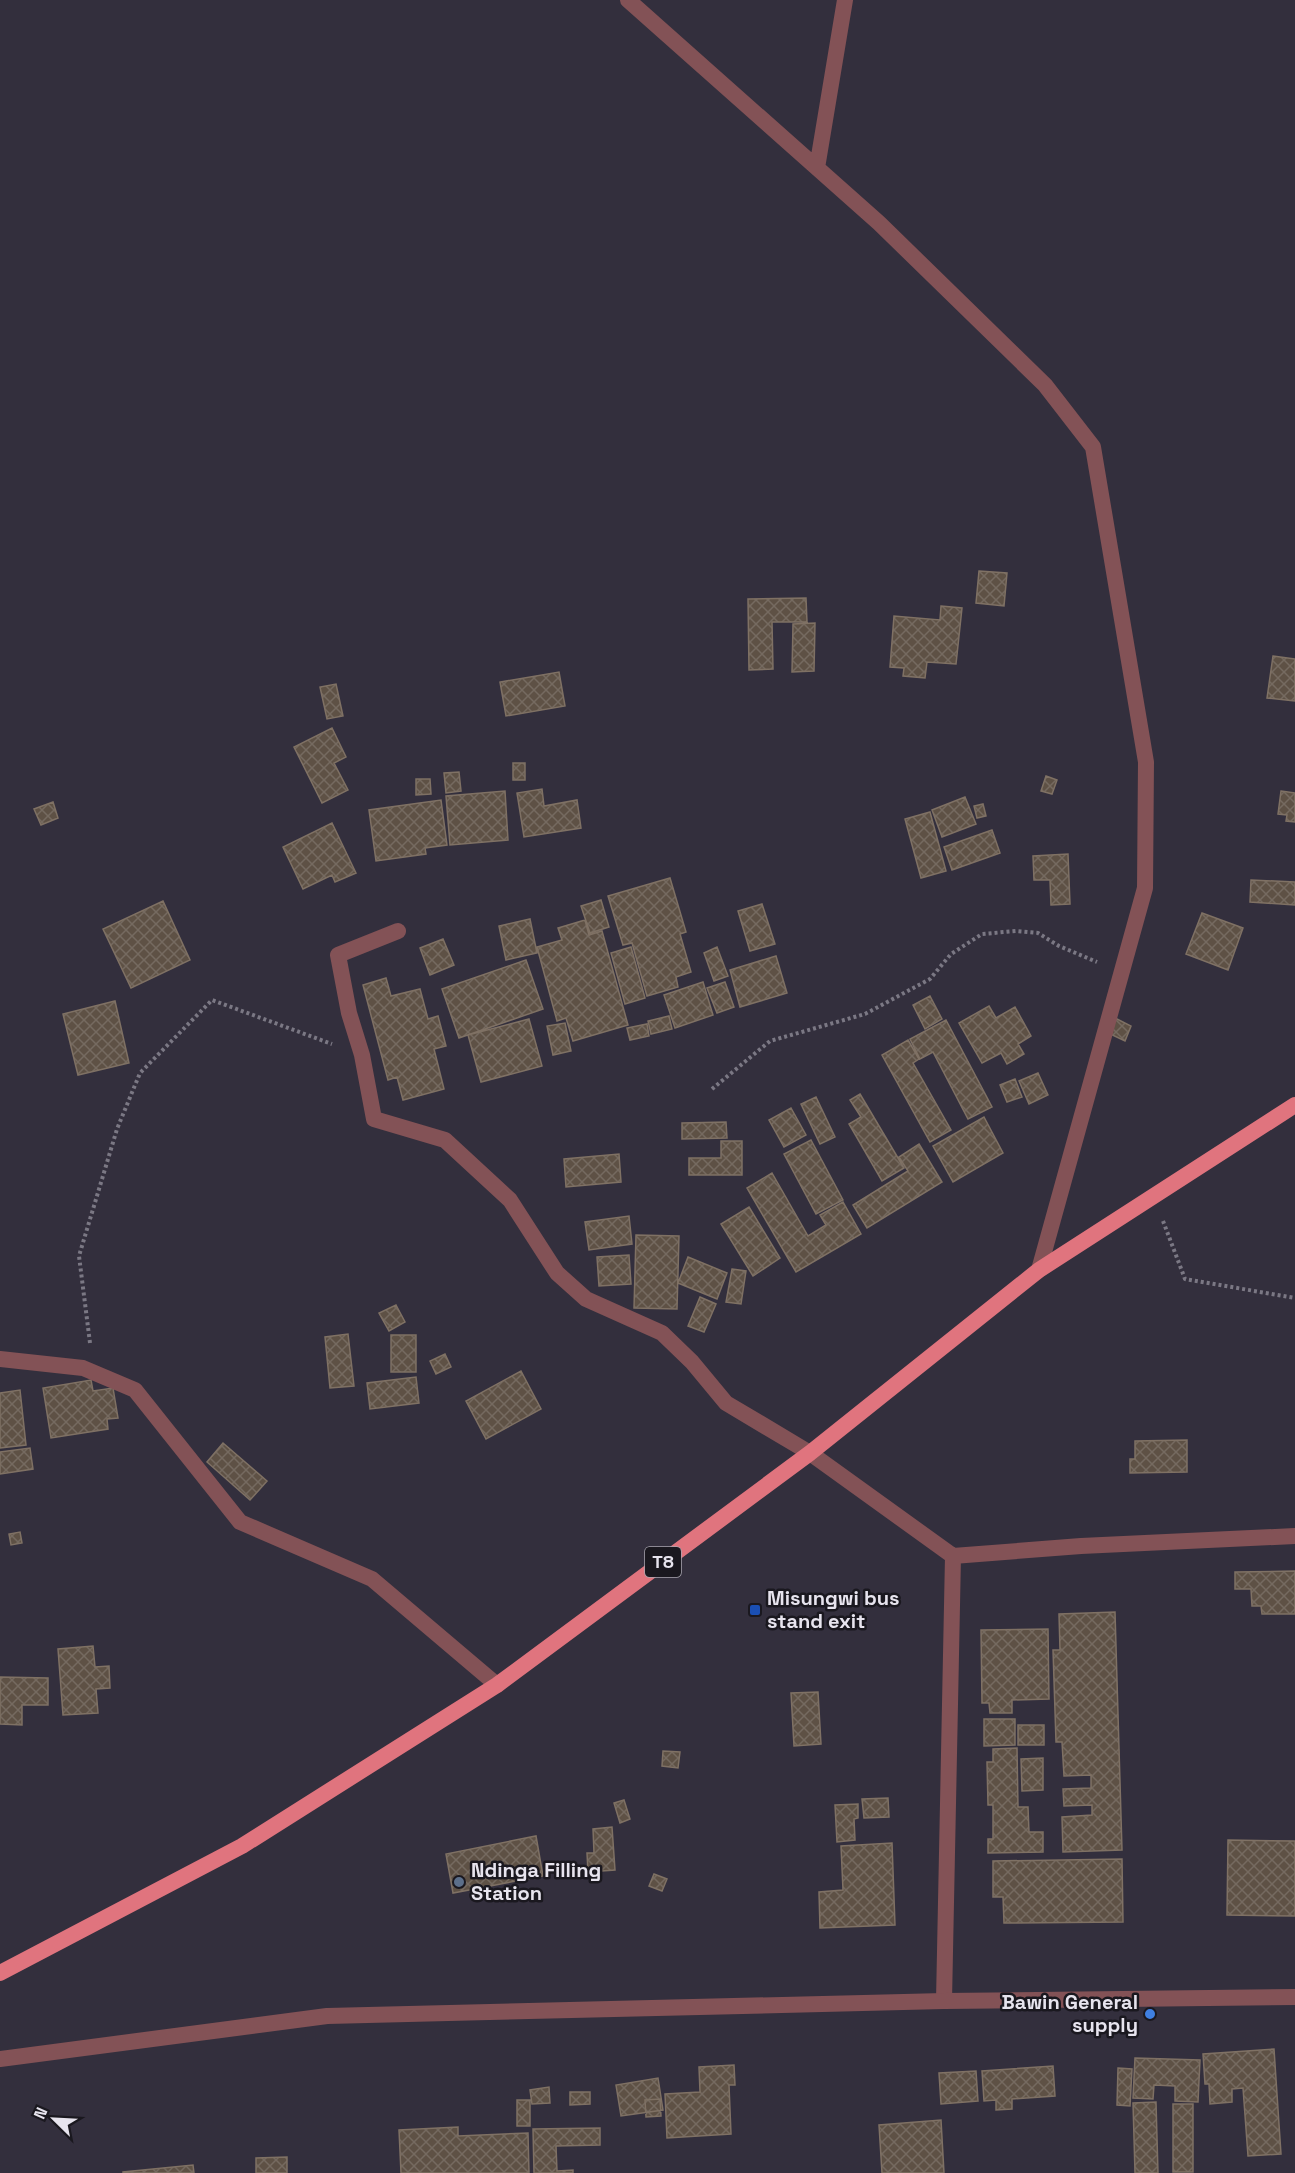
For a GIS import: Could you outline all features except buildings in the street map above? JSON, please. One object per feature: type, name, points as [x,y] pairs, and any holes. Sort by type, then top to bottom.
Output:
[{"type":"highway","name":"T8","points":[[0,1973],[242,1846],[497,1685],[810,1453],[1040,1270],[1153,1195],[1295,1106]]},
{"type":"street","points":[[628,0],[879,223],[1045,385],[1093,447],[1146,762],[1145,888],[1040,1270]]},
{"type":"street","points":[[817,168],[845,0]]},
{"type":"street","points":[[398,931],[338,954],[349,1013],[362,1054],[374,1119],[445,1140],[510,1200],[557,1273],[586,1299],[662,1333],[692,1362],[726,1404],[810,1453],[953,1556],[1081,1546],[1295,1536]]},
{"type":"street","points":[[0,1359],[83,1368],[135,1390],[240,1522],[372,1579],[497,1685]]},
{"type":"street","points":[[944,2001],[953,1556]]},
{"type":"street","points":[[0,2059],[327,2016],[944,2001],[1295,1997]]},
{"type":"path","points":[[712,1089],[770,1041],[865,1014],[930,979],[951,954],[982,934],[1016,931],[1038,933],[1059,946],[1122,972]]},
{"type":"path","points":[[91,1350],[79,1256],[117,1129],[140,1073],[212,1000],[362,1054]]},
{"type":"path","points":[[1153,1195],[1185,1279],[1295,1298]]},
{"type":"place","name":"Misungwi bus stand exit","points":[[755,1610]]},
{"type":"place","name":"Ndinga Filling Station","points":[[459,1882]]},
{"type":"place","name":"Bawin General supply","points":[[1150,2014]]}]
